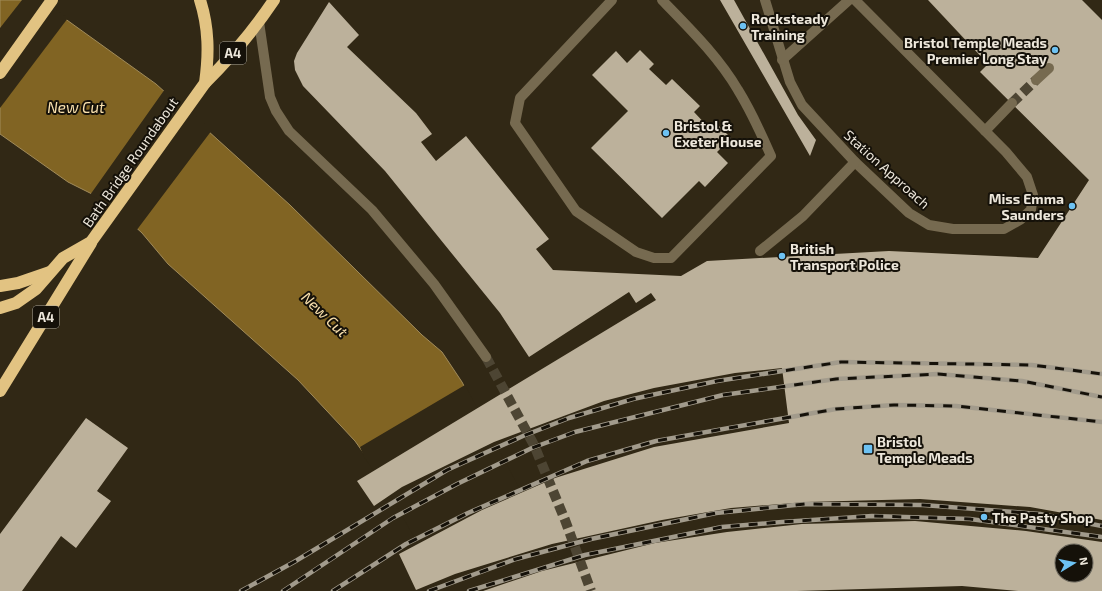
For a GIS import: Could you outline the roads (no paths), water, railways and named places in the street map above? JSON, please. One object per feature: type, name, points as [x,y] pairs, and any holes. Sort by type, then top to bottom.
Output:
[{"type":"highway","points":[[33,25],[42,0]]},
{"type":"highway","points":[[0,73],[52,0]]},
{"type":"highway","name":"Bath Bridge Roundabout","points":[[0,286],[18,283],[51,272],[63,258],[93,240],[205,83],[209,56],[206,18],[200,0]]},
{"type":"highway","name":"A4","points":[[205,83],[226,62],[259,22],[274,0]]},
{"type":"highway","name":"A4","points":[[0,391],[93,240]]},
{"type":"highway","name":"A4","points":[[0,308],[16,303],[31,293],[51,272]]},
{"type":"street","points":[[612,0],[520,98],[516,123],[576,211],[636,252],[654,258],[671,258],[771,156],[756,123],[737,88],[704,44],[662,0]]},
{"type":"street","name":"Station Approach","points":[[765,0],[782,60],[790,82],[802,105],[855,162],[909,212],[929,225],[953,229],[1004,229],[1020,220],[1031,210],[1033,195],[1027,177],[985,131],[855,0]]},
{"type":"street","points":[[782,60],[849,0]]},
{"type":"street","points":[[259,22],[270,97],[276,111],[289,130],[372,210],[434,284],[486,357]]},
{"type":"street","points":[[1036,80],[1049,68]]},
{"type":"street","points":[[985,131],[1012,103]]},
{"type":"street","points":[[760,251],[803,216],[855,162]]},
{"type":"water","name":"New Cut","points":[[0,0],[39,0],[156,84],[290,205],[422,335],[442,352],[462,382],[553,557],[417,538],[392,493],[355,441],[298,380],[168,264],[142,233],[108,202],[68,182],[0,134]]},
{"type":"tunnel","points":[[1012,103],[1036,80]]},
{"type":"tunnel","points":[[486,357],[534,445],[565,520],[591,591]]},
{"type":"railway","points":[[241,591],[294,562],[447,470],[523,436],[569,418],[633,399],[717,381],[841,362],[1032,365],[1102,374]]},
{"type":"railway","points":[[283,591],[393,518],[457,484],[532,448],[575,432],[723,395],[836,379],[938,374],[1022,381],[1102,397]]},
{"type":"railway","points":[[333,591],[406,544],[468,513],[587,461],[656,441],[836,409],[894,405],[956,406],[1102,422]]},
{"type":"railway","points":[[429,591],[516,559],[591,539],[716,513],[805,504],[923,505],[1040,514],[1102,526]]},
{"type":"railway","points":[[469,591],[585,555],[722,527],[872,516],[970,519],[1102,537]]},
{"type":"place","name":"Rocksteady Training","points":[[743,26]]},
{"type":"place","name":"Bristol Temple Meads Premier Long Stay","points":[[1055,50]]},
{"type":"place","name":"Bristol & Exeter House","points":[[666,133]]},
{"type":"place","name":"Miss Emma Saunders","points":[[1072,206]]},
{"type":"place","name":"British Transport Police","points":[[782,256]]},
{"type":"place","name":"Bristol Temple Meads","points":[[868,449]]},
{"type":"place","name":"The Pasty Shop","points":[[984,517]]}]
